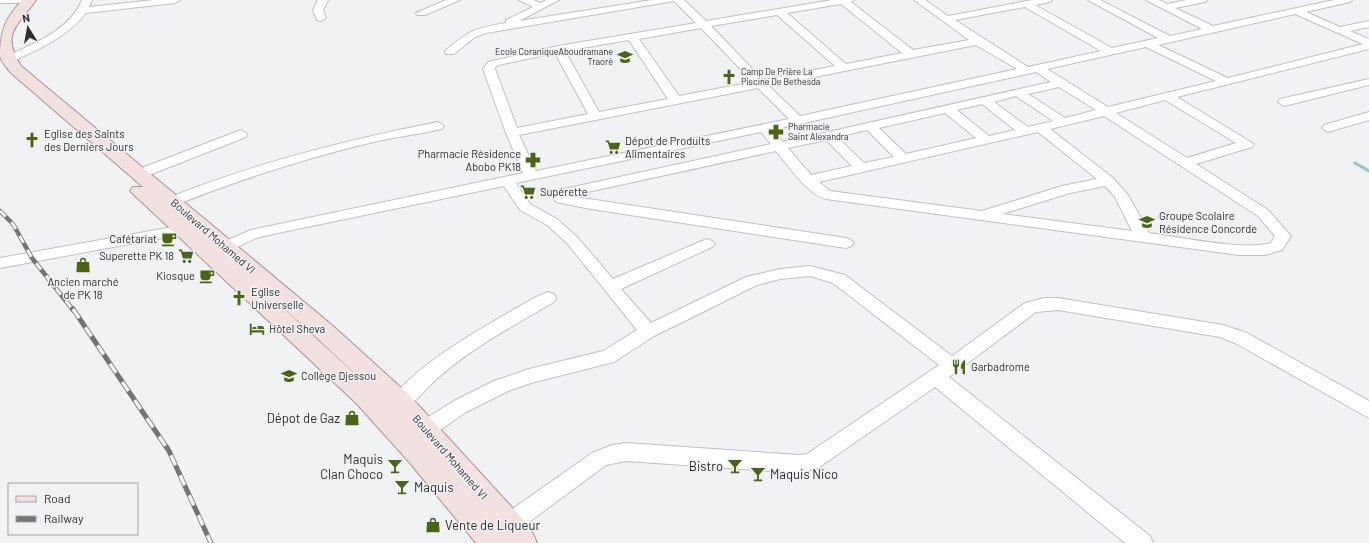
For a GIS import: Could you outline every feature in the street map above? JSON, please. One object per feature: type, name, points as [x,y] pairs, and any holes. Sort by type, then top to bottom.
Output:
[{"type":"main road","points":[[0,22],[22,0]]},
{"type":"main road","name":"Boulevard Mohamed VI","points":[[30,0],[10,20],[6,27],[4,37],[4,64],[218,250],[365,397],[419,455],[493,543]]},
{"type":"main road","name":"Boulevard Mohamed VI","points":[[4,64],[15,69],[173,201],[194,229]]},
{"type":"main road","name":"Boulevard Mohamed VI","points":[[218,250],[307,316],[402,402],[509,524],[523,543]]},
{"type":"street","points":[[0,0],[22,0]]},
{"type":"street","points":[[4,64],[62,30],[75,20],[85,5],[121,7],[175,0]]},
{"type":"street","points":[[321,18],[318,10],[323,0]]},
{"type":"street","points":[[421,13],[455,0]]},
{"type":"street","points":[[524,0],[541,6]]},
{"type":"street","points":[[497,28],[554,0]]},
{"type":"street","points":[[450,52],[471,35],[484,30],[670,0]]},
{"type":"street","points":[[678,0],[704,24],[759,84],[797,120]]},
{"type":"street","points":[[764,128],[808,180],[826,195],[1239,250],[1265,250],[1277,246],[1283,236],[1263,213],[1060,83],[978,41],[919,0]]},
{"type":"street","points":[[946,19],[1047,0]]},
{"type":"street","points":[[1093,0],[1168,39]]},
{"type":"street","points":[[1151,0],[1210,29]]},
{"type":"street","points":[[1166,7],[1202,0]]},
{"type":"street","points":[[218,250],[251,235],[278,228],[764,128],[1347,0]]},
{"type":"street","points":[[531,176],[512,133],[489,69],[492,64],[500,61],[632,36],[846,1],[911,54]]},
{"type":"street","points":[[1026,4],[1111,52]]},
{"type":"street","points":[[1295,11],[1369,43]]},
{"type":"street","points":[[779,12],[843,67]]},
{"type":"street","points":[[1339,30],[1369,24]]},
{"type":"street","points":[[632,36],[676,101]]},
{"type":"street","points":[[512,133],[978,41]]},
{"type":"street","points":[[1148,44],[1226,81]]},
{"type":"street","points":[[808,180],[1040,128],[1369,46]]},
{"type":"street","points":[[558,49],[596,117]]},
{"type":"street","points":[[1284,102],[1369,82]]},
{"type":"street","points":[[846,243],[591,205],[561,199],[558,196],[564,193],[646,177],[1060,83]]},
{"type":"street","points":[[1019,93],[1063,122]]},
{"type":"street","points":[[1166,96],[1247,144],[1185,162]]},
{"type":"street","points":[[985,101],[1026,131]]},
{"type":"street","points":[[948,109],[986,140]]},
{"type":"street","points":[[1328,128],[1369,116]]},
{"type":"street","points":[[173,201],[293,158],[340,148],[371,139],[438,126]]},
{"type":"street","points":[[870,126],[904,159]]},
{"type":"street","points":[[1040,128],[1108,181],[1121,195],[1143,238]]},
{"type":"street","points":[[139,174],[241,134]]},
{"type":"street","points":[[828,136],[861,168]]},
{"type":"street","points":[[508,181],[525,207],[552,222],[559,231],[572,240],[648,332]]},
{"type":"street","points":[[982,216],[1067,189],[1108,181]]},
{"type":"street","points":[[0,263],[194,229]]},
{"type":"street","points":[[610,287],[707,244]]},
{"type":"street","points":[[426,429],[465,404],[501,386],[529,376],[608,357],[648,332],[752,281],[780,274],[810,271],[839,279],[1142,543]]},
{"type":"street","points":[[402,402],[436,369],[449,359],[484,336],[548,298]]},
{"type":"street","points":[[509,524],[599,459],[612,454],[626,452],[799,464],[811,462],[944,371],[1032,307],[1044,304],[1058,304],[1223,331],[1241,338],[1369,410]]},
{"type":"waterway","points":[[1355,163],[1369,171]]},
{"type":"railway","points":[[0,211],[13,224],[32,258],[73,310]]},
{"type":"railway","points":[[73,309],[169,451],[211,543]]},
{"type":"place","name":"Ecole CoraniqueAboudramane Traoré","points":[[625,57]]},
{"type":"place","name":"Camp De Prière La Piscine De Bethesda","points":[[729,77]]},
{"type":"place","name":"Pharmacie Saint Alexandra","points":[[776,132]]},
{"type":"place","name":"Eglise des Saints des Derniers Jours","points":[[32,140]]},
{"type":"place","name":"Dépot de Produits Alimentaires","points":[[613,147]]},
{"type":"place","name":"Pharmacie Résidence Abobo PK18","points":[[533,160]]},
{"type":"place","name":"Supérette","points":[[528,192]]},
{"type":"place","name":"Groupe Scolaire Résidence Concorde","points":[[1147,222]]},
{"type":"place","name":"Cafétariat","points":[[169,239]]},
{"type":"place","name":"Superette PK 18","points":[[186,256]]},
{"type":"place","name":"Ancien marché de PK 18","points":[[83,265]]},
{"type":"place","name":"Kiosque","points":[[207,276]]},
{"type":"place","name":"Eglise Universelle","points":[[239,298]]},
{"type":"place","name":"Hôtel Sheva","points":[[257,329]]},
{"type":"place","name":"Garbadrome","points":[[959,367]]},
{"type":"place","name":"Collège Djessou","points":[[289,376]]},
{"type":"place","name":"Dépot de Gaz","points":[[352,418]]},
{"type":"place","name":"Maquis Clan Choco","points":[[395,466]]},
{"type":"place","name":"Bistro","points":[[735,466]]},
{"type":"place","name":"Maquis Nico","points":[[758,474]]},
{"type":"place","name":"Maquis","points":[[402,487]]},
{"type":"place","name":"Vente de Liqueur","points":[[433,525]]}]
